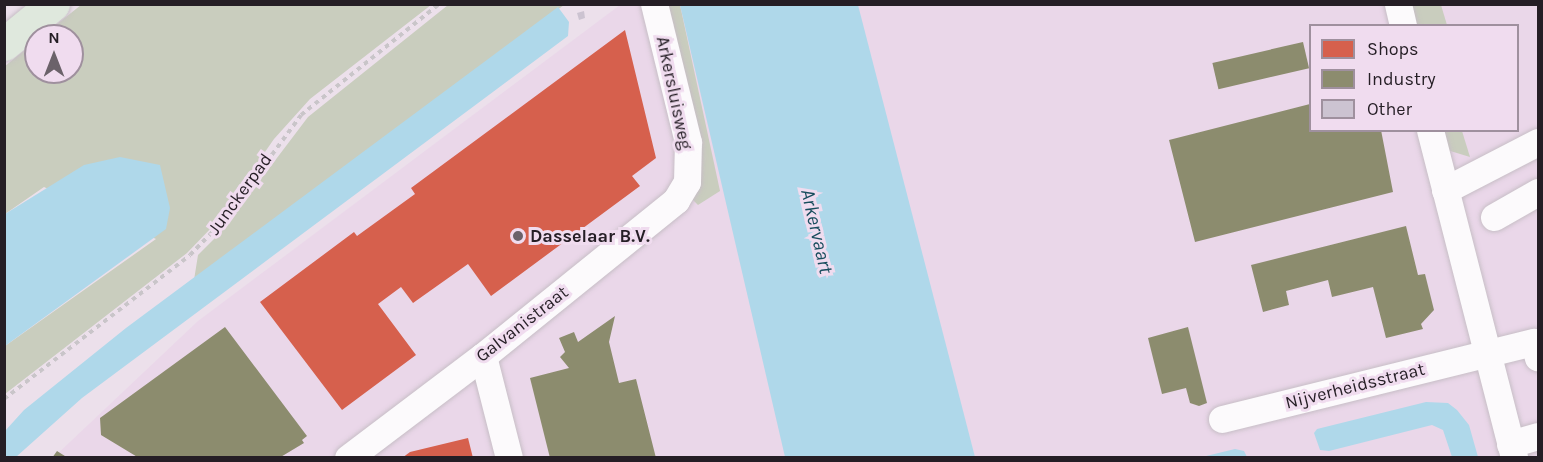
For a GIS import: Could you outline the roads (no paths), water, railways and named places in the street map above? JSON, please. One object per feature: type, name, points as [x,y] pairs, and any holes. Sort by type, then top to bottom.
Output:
[{"type":"highway","points":[[4,44],[53,4]]},
{"type":"street","name":"Arkersluisweg","points":[[654,4],[688,142],[687,182]]},
{"type":"street","points":[[1398,4],[1403,24]]},
{"type":"street","points":[[1430,132],[1512,451],[1539,436]]},
{"type":"street","points":[[1445,190],[1539,142]]},
{"type":"street","name":"Galvanistraat","points":[[348,458],[483,356],[661,215],[687,182]]},
{"type":"street","points":[[1494,217],[1539,192]]},
{"type":"street","name":"Nijverheidsstraat","points":[[1222,419],[1488,353],[1537,347]]},
{"type":"street","points":[[483,356],[509,458]]},
{"type":"water","name":"Arkervaart","points":[[680,5],[858,5],[975,457],[785,457]]},
{"type":"water","points":[[558,7],[569,22],[568,36],[82,398],[16,457],[5,457],[5,431],[24,410],[126,328]]},
{"type":"water","points":[[120,157],[160,165],[170,208],[166,229],[5,346],[5,214],[84,165]]},
{"type":"water","points":[[1426,402],[1448,403],[1457,410],[1469,425],[1478,457],[1452,457],[1443,430],[1432,425],[1329,451],[1320,450],[1314,433],[1317,429]]},
{"type":"water","points":[[1235,449],[1244,451],[1247,457],[1202,457]]},
{"type":"place","name":"Dasselaar B.V.","points":[[518,236]]}]
